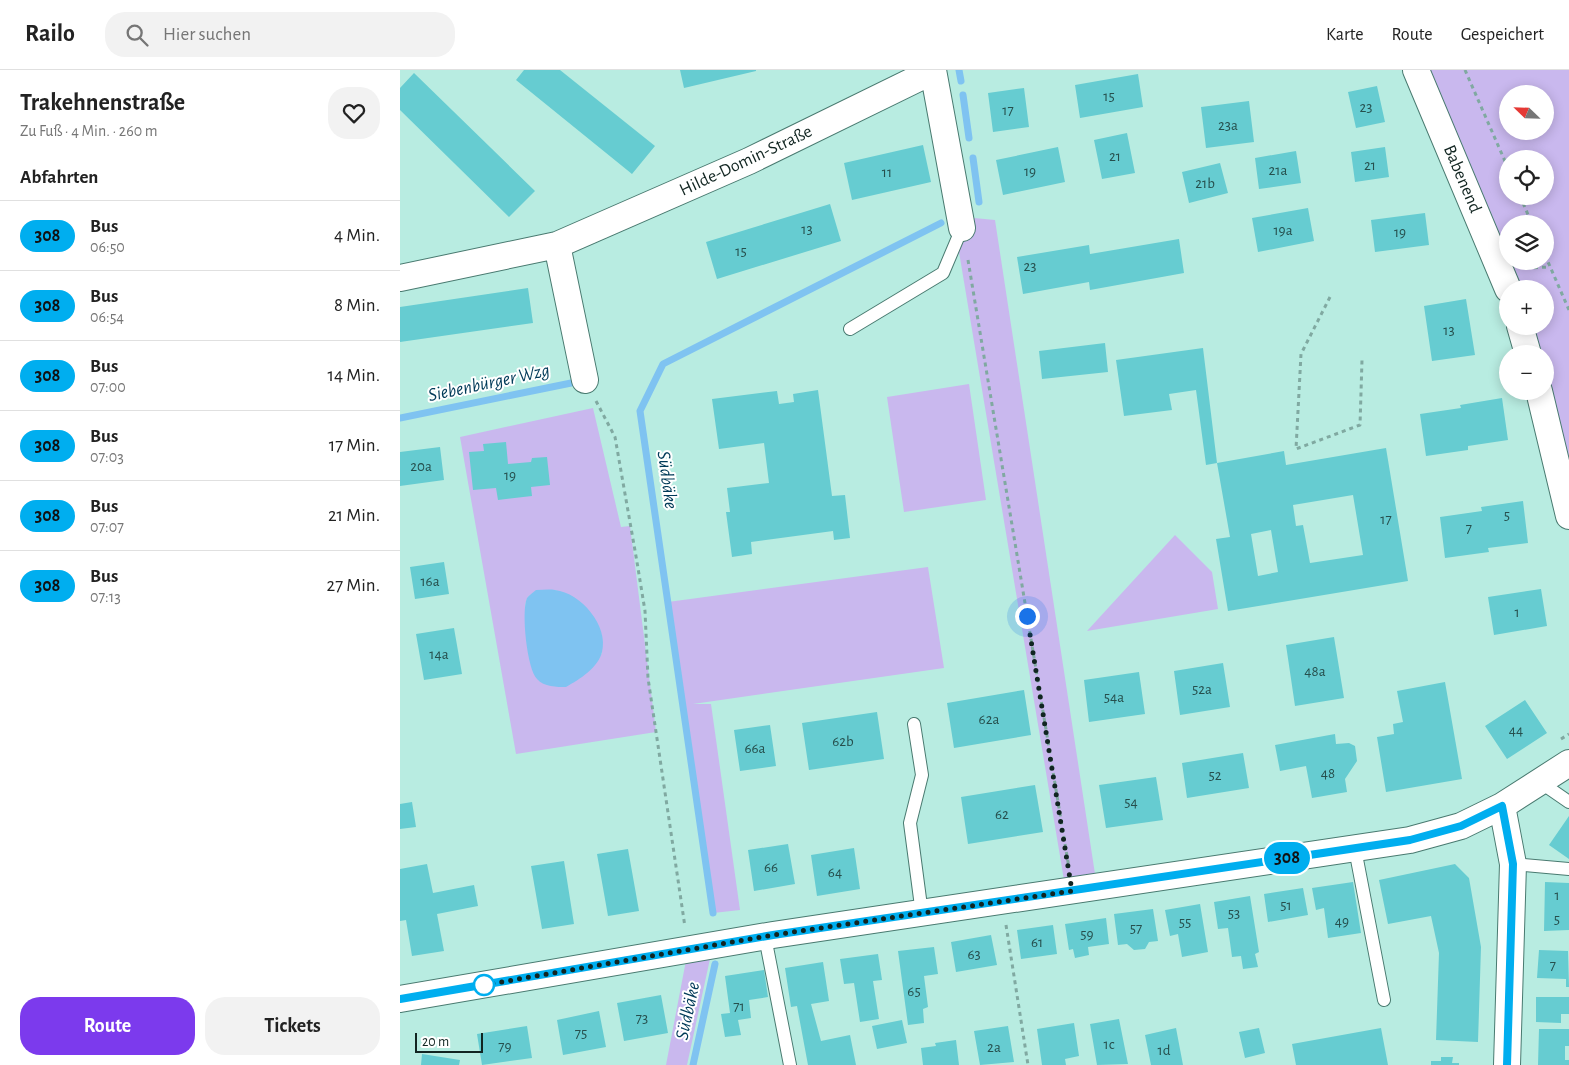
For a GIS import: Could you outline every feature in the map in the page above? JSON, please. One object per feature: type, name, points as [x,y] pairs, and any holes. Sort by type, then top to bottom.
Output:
[{"type":"street","points":[[933,70],[962,228]]},
{"type":"street","name":"Hilde-Domin-Straße","points":[[400,278],[557,245],[749,161],[933,70]]},
{"type":"street","name":"Babenend","points":[[1416,70],[1504,280]]},
{"type":"street","points":[[557,245],[585,380]]},
{"type":"street","points":[[1541,400],[1569,516]]},
{"type":"street","points":[[400,999],[765,937],[1410,840],[1461,826],[1502,806],[1569,763]]},
{"type":"street","points":[[1502,806],[1513,864],[1507,1065]]},
{"type":"lane","points":[[850,329],[943,273],[962,228]]},
{"type":"lane","points":[[914,724],[922,775],[910,823],[922,914]]},
{"type":"lane","points":[[1540,782],[1569,802]]},
{"type":"lane","points":[[1355,849],[1384,1000]]},
{"type":"lane","points":[[1513,864],[1569,869]]},
{"type":"lane","points":[[765,937],[790,1065]]},
{"type":"path","points":[[1465,70],[1500,150]]},
{"type":"path","points":[[962,228],[1072,891]]},
{"type":"path","points":[[1552,270],[1569,310]]},
{"type":"path","points":[[1330,297],[1301,354],[1296,449],[1360,425],[1362,360]]},
{"type":"path","points":[[585,380],[615,437],[617,446],[644,611],[648,678],[688,950]]},
{"type":"path","points":[[1003,901],[1028,1065]]},
{"type":"shaded area","points":[[1430,70],[1569,70],[1569,471],[1551,400],[1554,400],[1554,345],[1538,345],[1535,335],[1554,335],[1554,280],[1518,280],[1515,270],[1554,270],[1554,215],[1499,215],[1499,235]]},
{"type":"shaded area","points":[[953,216],[995,220],[1097,887],[1066,892]]},
{"type":"shaded area","points":[[969,384],[986,500],[904,512],[887,397]]},
{"type":"shaded area","points":[[593,408],[621,527],[630,526],[656,732],[516,754],[460,437]],"holes":[[[556,590],[602,653],[590,670],[526,625],[526,601],[538,592]]]},
{"type":"shaded area","points":[[1175,535],[1212,572],[1218,609],[1087,631]]},
{"type":"shaded area","points":[[928,567],[944,668],[693,704],[711,704],[740,910],[713,913],[668,602]]},
{"type":"shaded area","points":[[713,945],[687,1065],[666,1065],[688,950]]},
{"type":"water","points":[[536,590],[555,590],[565,592],[574,597],[591,612],[601,632],[602,652],[597,663],[582,677],[566,687],[543,684],[533,673],[530,664],[526,640],[525,605],[527,598]]},
{"type":"building","points":[[524,70],[560,70],[655,146],[632,174],[516,80]]},
{"type":"building","points":[[680,70],[756,70],[756,71],[684,88]]},
{"type":"building","points":[[414,73],[535,191],[509,217],[400,110],[400,88]]},
{"type":"building","points":[[1138,74],[1143,107],[1080,118],[1075,85]]},
{"type":"building","points":[[1377,86],[1385,122],[1356,128],[1348,92]]},
{"type":"building","points":[[1024,88],[1029,127],[993,132],[988,93]]},
{"type":"building","points":[[1249,101],[1254,142],[1206,148],[1201,107]]},
{"type":"building","points":[[1127,133],[1135,173],[1102,179],[1094,140]]},
{"type":"building","points":[[923,145],[931,182],[852,200],[844,163]]},
{"type":"building","points":[[1058,147],[1065,182],[1003,195],[996,160]]},
{"type":"building","points":[[1385,147],[1389,177],[1355,182],[1351,152]]},
{"type":"building","points":[[1296,151],[1301,183],[1259,189],[1255,158]]},
{"type":"building","points":[[1220,163],[1228,193],[1189,203],[1182,172]]},
{"type":"building","points":[[830,204],[841,241],[717,279],[706,242]]},
{"type":"building","points":[[1308,208],[1314,241],[1258,252],[1252,218]]},
{"type":"building","points":[[1425,213],[1429,245],[1375,252],[1371,220]]},
{"type":"building","points":[[1179,239],[1184,273],[1090,290],[1089,282],[1023,294],[1017,257],[1089,245],[1090,254]]},
{"type":"building","points":[[528,288],[533,323],[400,342],[400,307]]},
{"type":"building","points":[[1466,299],[1475,355],[1432,361],[1424,306]]},
{"type":"building","points":[[1105,343],[1108,372],[1042,379],[1039,351]]},
{"type":"building","points":[[1203,348],[1217,463],[1206,465],[1196,390],[1169,394],[1172,410],[1124,416],[1116,360]]},
{"type":"building","points":[[818,390],[832,496],[845,495],[850,538],[834,540],[833,531],[751,542],[752,554],[732,557],[726,512],[730,512],[727,488],[769,483],[764,443],[719,449],[712,399],[777,391],[779,404],[794,402],[793,394]]},
{"type":"building","points":[[1499,398],[1502,400],[1508,440],[1468,446],[1468,450],[1426,456],[1420,414],[1461,408],[1460,405]]},
{"type":"building","points":[[506,442],[508,464],[531,462],[532,458],[547,457],[550,485],[531,487],[532,496],[498,500],[496,488],[473,490],[469,452],[484,451],[483,444]]},
{"type":"building","points":[[440,447],[444,480],[400,486],[400,452]]},
{"type":"building","points":[[1386,448],[1408,581],[1228,611],[1216,539],[1230,537],[1217,463],[1284,451],[1286,465]],"holes":[[[1353,495],[1363,555],[1310,563],[1303,525],[1296,526],[1293,505]],[[1271,530],[1278,572],[1258,576],[1251,534]]]},
{"type":"building","points":[[1523,501],[1528,543],[1488,548],[1489,552],[1445,558],[1440,517],[1482,511],[1481,507]]},
{"type":"building","points":[[444,562],[449,594],[415,599],[410,567]]},
{"type":"building","points":[[1541,589],[1547,626],[1494,635],[1488,597]]},
{"type":"building","points":[[454,628],[462,674],[424,680],[416,634]]},
{"type":"building","points":[[1334,637],[1344,698],[1295,706],[1286,645]]},
{"type":"building","points":[[1223,663],[1230,707],[1180,715],[1174,671]]},
{"type":"building","points":[[1139,672],[1145,714],[1089,722],[1084,680]]},
{"type":"building","points":[[1445,682],[1462,779],[1386,792],[1377,737],[1394,734],[1393,724],[1403,722],[1397,691]]},
{"type":"building","points":[[1024,690],[1031,735],[954,748],[947,703]]},
{"type":"building","points":[[1525,700],[1547,733],[1507,759],[1485,726]]},
{"type":"building","points":[[877,712],[884,759],[809,770],[802,723]]},
{"type":"building","points":[[770,725],[776,766],[740,771],[734,730]]},
{"type":"building","points":[[1335,734],[1336,744],[1349,743],[1355,746],[1357,761],[1345,779],[1347,792],[1312,798],[1306,766],[1280,771],[1275,745]]},
{"type":"building","points":[[1243,753],[1249,788],[1187,798],[1182,763]]},
{"type":"building","points":[[1156,777],[1163,820],[1106,828],[1099,785]]},
{"type":"building","points":[[1035,785],[1043,832],[968,844],[961,797]]},
{"type":"building","points":[[412,802],[416,827],[400,829],[400,804]]},
{"type":"building","points":[[1569,816],[1569,859],[1549,845]]},
{"type":"building","points":[[788,844],[795,884],[754,891],[748,850]]},
{"type":"building","points":[[854,848],[860,889],[817,896],[811,855]]},
{"type":"building","points":[[628,849],[639,911],[608,916],[597,854]]},
{"type":"building","points":[[564,861],[574,924],[542,929],[531,866]]},
{"type":"building","points":[[427,864],[433,893],[474,885],[478,906],[437,914],[444,951],[412,956],[406,920],[400,921],[400,869]]},
{"type":"building","points":[[1455,864],[1469,878],[1481,947],[1478,1042],[1436,1040],[1439,953],[1431,916],[1388,924],[1379,880]]},
{"type":"building","points":[[1353,882],[1361,933],[1328,938],[1324,908],[1316,910],[1312,888]]},
{"type":"building","points":[[1545,882],[1569,883],[1569,930],[1544,931]]},
{"type":"building","points":[[1303,888],[1308,915],[1268,922],[1264,894]]},
{"type":"building","points":[[1250,896],[1259,952],[1255,954],[1258,967],[1243,969],[1241,956],[1232,957],[1228,928],[1218,929],[1214,902]]},
{"type":"building","points":[[1200,904],[1208,952],[1182,957],[1178,934],[1170,936],[1165,910]]},
{"type":"building","points":[[1153,909],[1158,941],[1149,942],[1145,949],[1134,950],[1127,944],[1118,945],[1114,914]]},
{"type":"building","points":[[1106,918],[1109,944],[1088,947],[1089,955],[1075,958],[1073,949],[1069,950],[1065,924]]},
{"type":"building","points":[[1053,925],[1057,954],[1021,959],[1017,930]]},
{"type":"building","points":[[991,935],[997,965],[956,972],[951,942]]},
{"type":"building","points":[[934,947],[938,974],[924,976],[928,1007],[923,1009],[924,1023],[908,1025],[898,951]]},
{"type":"building","points":[[1539,950],[1568,951],[1569,987],[1566,987],[1566,979],[1537,978]]},
{"type":"building","points":[[878,954],[882,980],[873,981],[879,1019],[860,1022],[854,983],[844,984],[840,959]]},
{"type":"building","points":[[823,962],[829,1001],[811,1004],[821,1041],[850,1035],[856,1065],[808,1065],[797,1006],[791,1007],[785,968]]},
{"type":"building","points":[[764,970],[768,997],[749,1000],[751,1018],[738,1020],[741,1035],[725,1037],[721,1014],[730,1013],[725,976]]},
{"type":"building","points":[[661,995],[668,1033],[624,1041],[617,1003]]},
{"type":"building","points":[[1536,997],[1569,997],[1569,1014],[1561,1014],[1561,1023],[1536,1022]]},
{"type":"building","points":[[599,1011],[606,1047],[563,1055],[557,1020]]},
{"type":"building","points":[[1119,1019],[1128,1064],[1097,1065],[1090,1024]]},
{"type":"building","points":[[902,1020],[907,1043],[877,1049],[872,1026]]},
{"type":"building","points":[[1074,1023],[1079,1056],[1065,1059],[1066,1065],[1042,1065],[1037,1029]]},
{"type":"building","points":[[527,1026],[532,1058],[482,1065],[477,1034]]},
{"type":"building","points":[[1008,1026],[1014,1062],[980,1065],[974,1031]]},
{"type":"building","points":[[1176,1028],[1183,1065],[1151,1065],[1145,1035]]},
{"type":"building","points":[[1259,1028],[1265,1053],[1245,1058],[1239,1032]]},
{"type":"building","points":[[1381,1028],[1388,1065],[1296,1065],[1292,1044]]},
{"type":"building","points":[[1539,1029],[1569,1029],[1569,1046],[1565,1046],[1565,1060],[1569,1060],[1569,1065],[1538,1065]]},
{"type":"building","points":[[956,1040],[959,1065],[923,1065],[921,1048],[936,1046],[935,1043]]},
{"type":"building","points":[[422,1054],[460,1060],[459,1065],[421,1065]]},
{"type":"building","points":[[1441,1057],[1453,1057],[1452,1063],[1459,1063],[1459,1065],[1431,1065],[1431,1061],[1441,1061]]},
{"type":"waterway","name":"Südbäke","points":[[959,70],[961,81]]},
{"type":"waterway","name":"Südbäke","points":[[963,95],[969,138]]},
{"type":"waterway","name":"Südbäke","points":[[973,158],[979,202]]},
{"type":"waterway","name":"Südbäke","points":[[713,913],[640,411],[663,364],[941,223]]},
{"type":"waterway","name":"Siebenbürger Wzg","points":[[400,418],[581,381]]},
{"type":"waterway","name":"Südbäke","points":[[693,1065],[715,964]]},
{"type":"bus line","name":"308","points":[[400,999],[773,935],[1410,840],[1461,826],[1502,806],[1508,829],[1513,864],[1507,1065]]},
{"type":"route","points":[[484,985],[773,935],[1072,891],[1027,616]]}]
